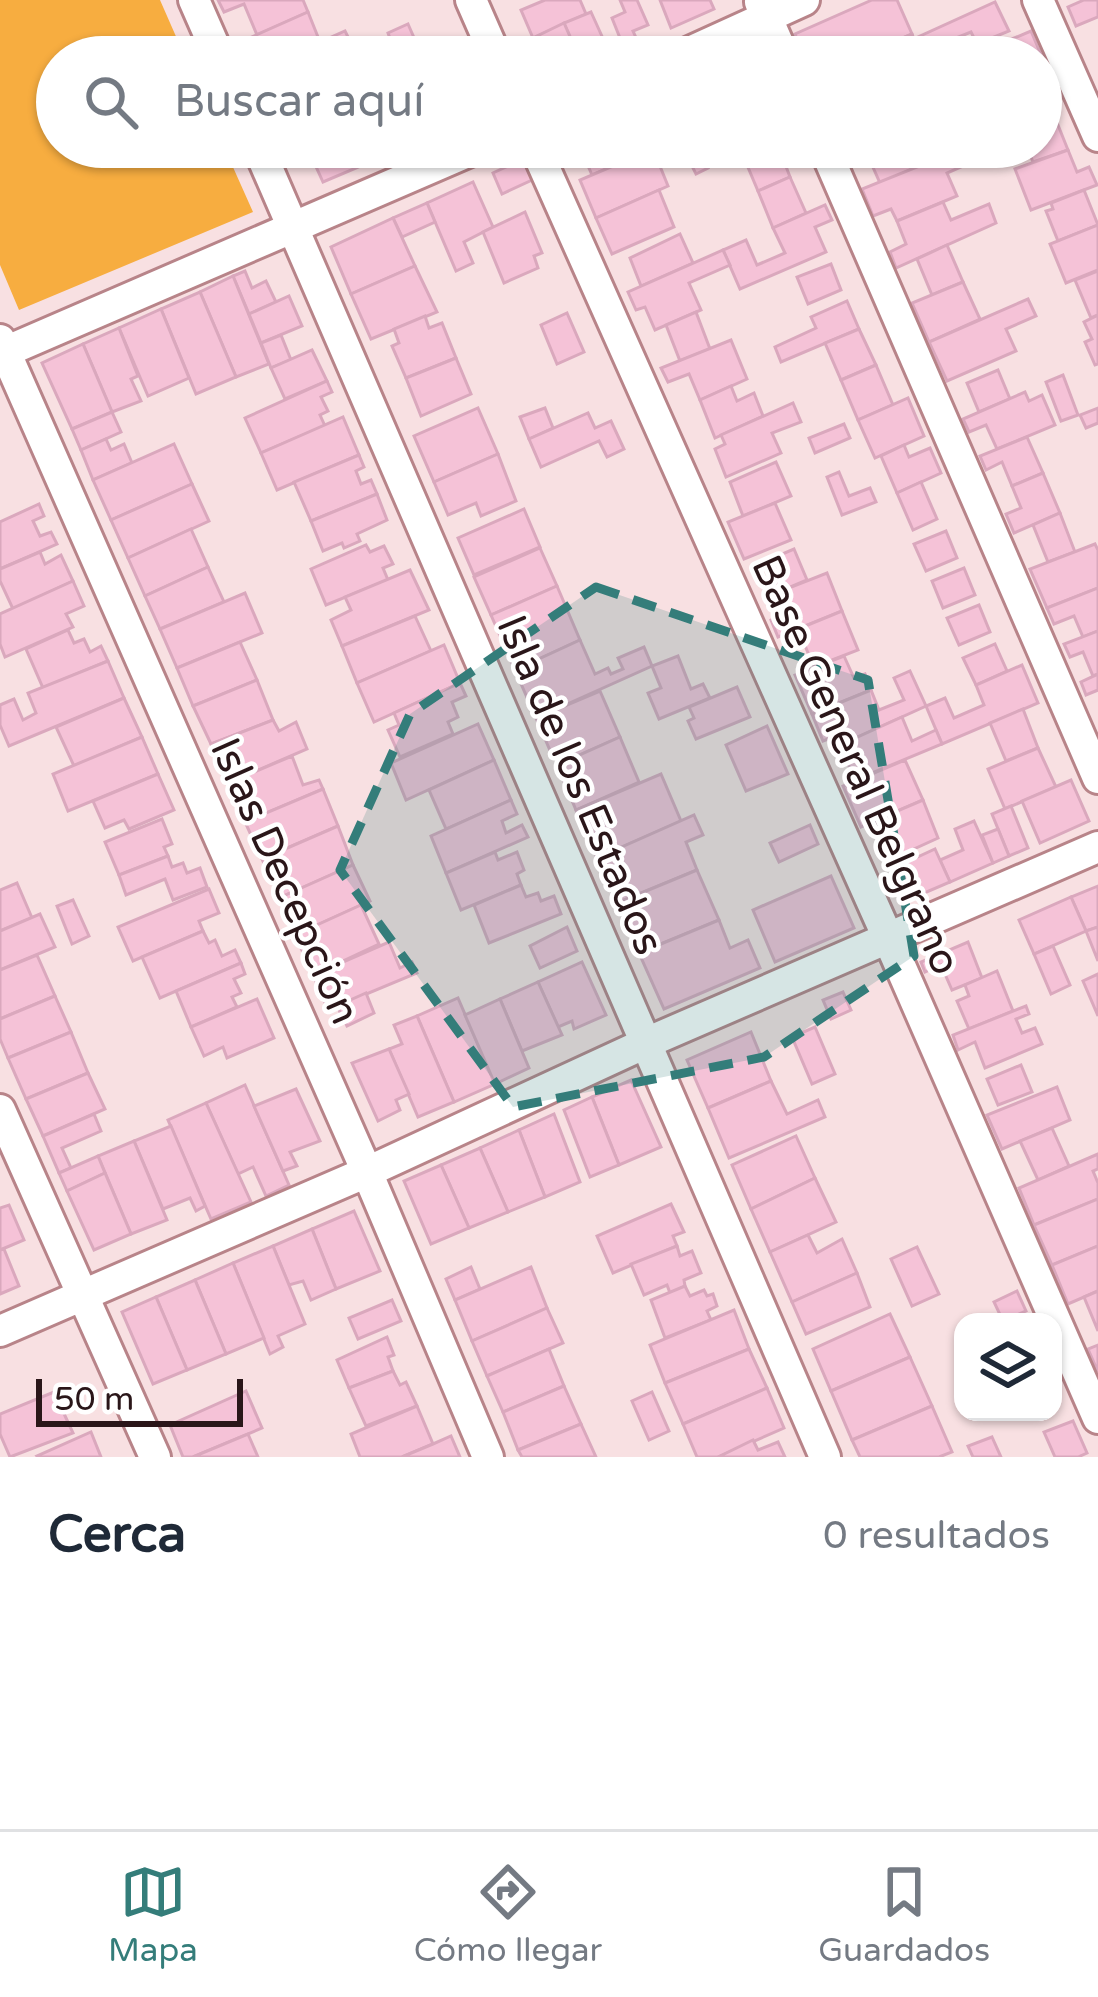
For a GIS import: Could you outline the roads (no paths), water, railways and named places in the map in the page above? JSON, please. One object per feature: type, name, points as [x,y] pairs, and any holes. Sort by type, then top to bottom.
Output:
[{"type":"street","points":[[194,0],[209,36]]},
{"type":"street","points":[[471,0],[487,36]]},
{"type":"street","points":[[715,36],[763,8],[804,0]]},
{"type":"street","points":[[1038,0],[1054,36]]},
{"type":"street","points":[[763,8],[775,36]]},
{"type":"street","points":[[1062,54],[1098,136]]},
{"type":"street","name":"Isla de los Estados","points":[[266,168],[825,1457]]},
{"type":"street","points":[[2,348],[431,168]]},
{"type":"street","name":"Base General Belgrano","points":[[544,168],[1098,1418]]},
{"type":"street","points":[[833,168],[1098,778]]},
{"type":"street","name":"Islas Decepción","points":[[2,348],[368,1172],[488,1457]]},
{"type":"street","points":[[0,1331],[1098,847]]},
{"type":"street","points":[[0,1110],[155,1457]]}]
